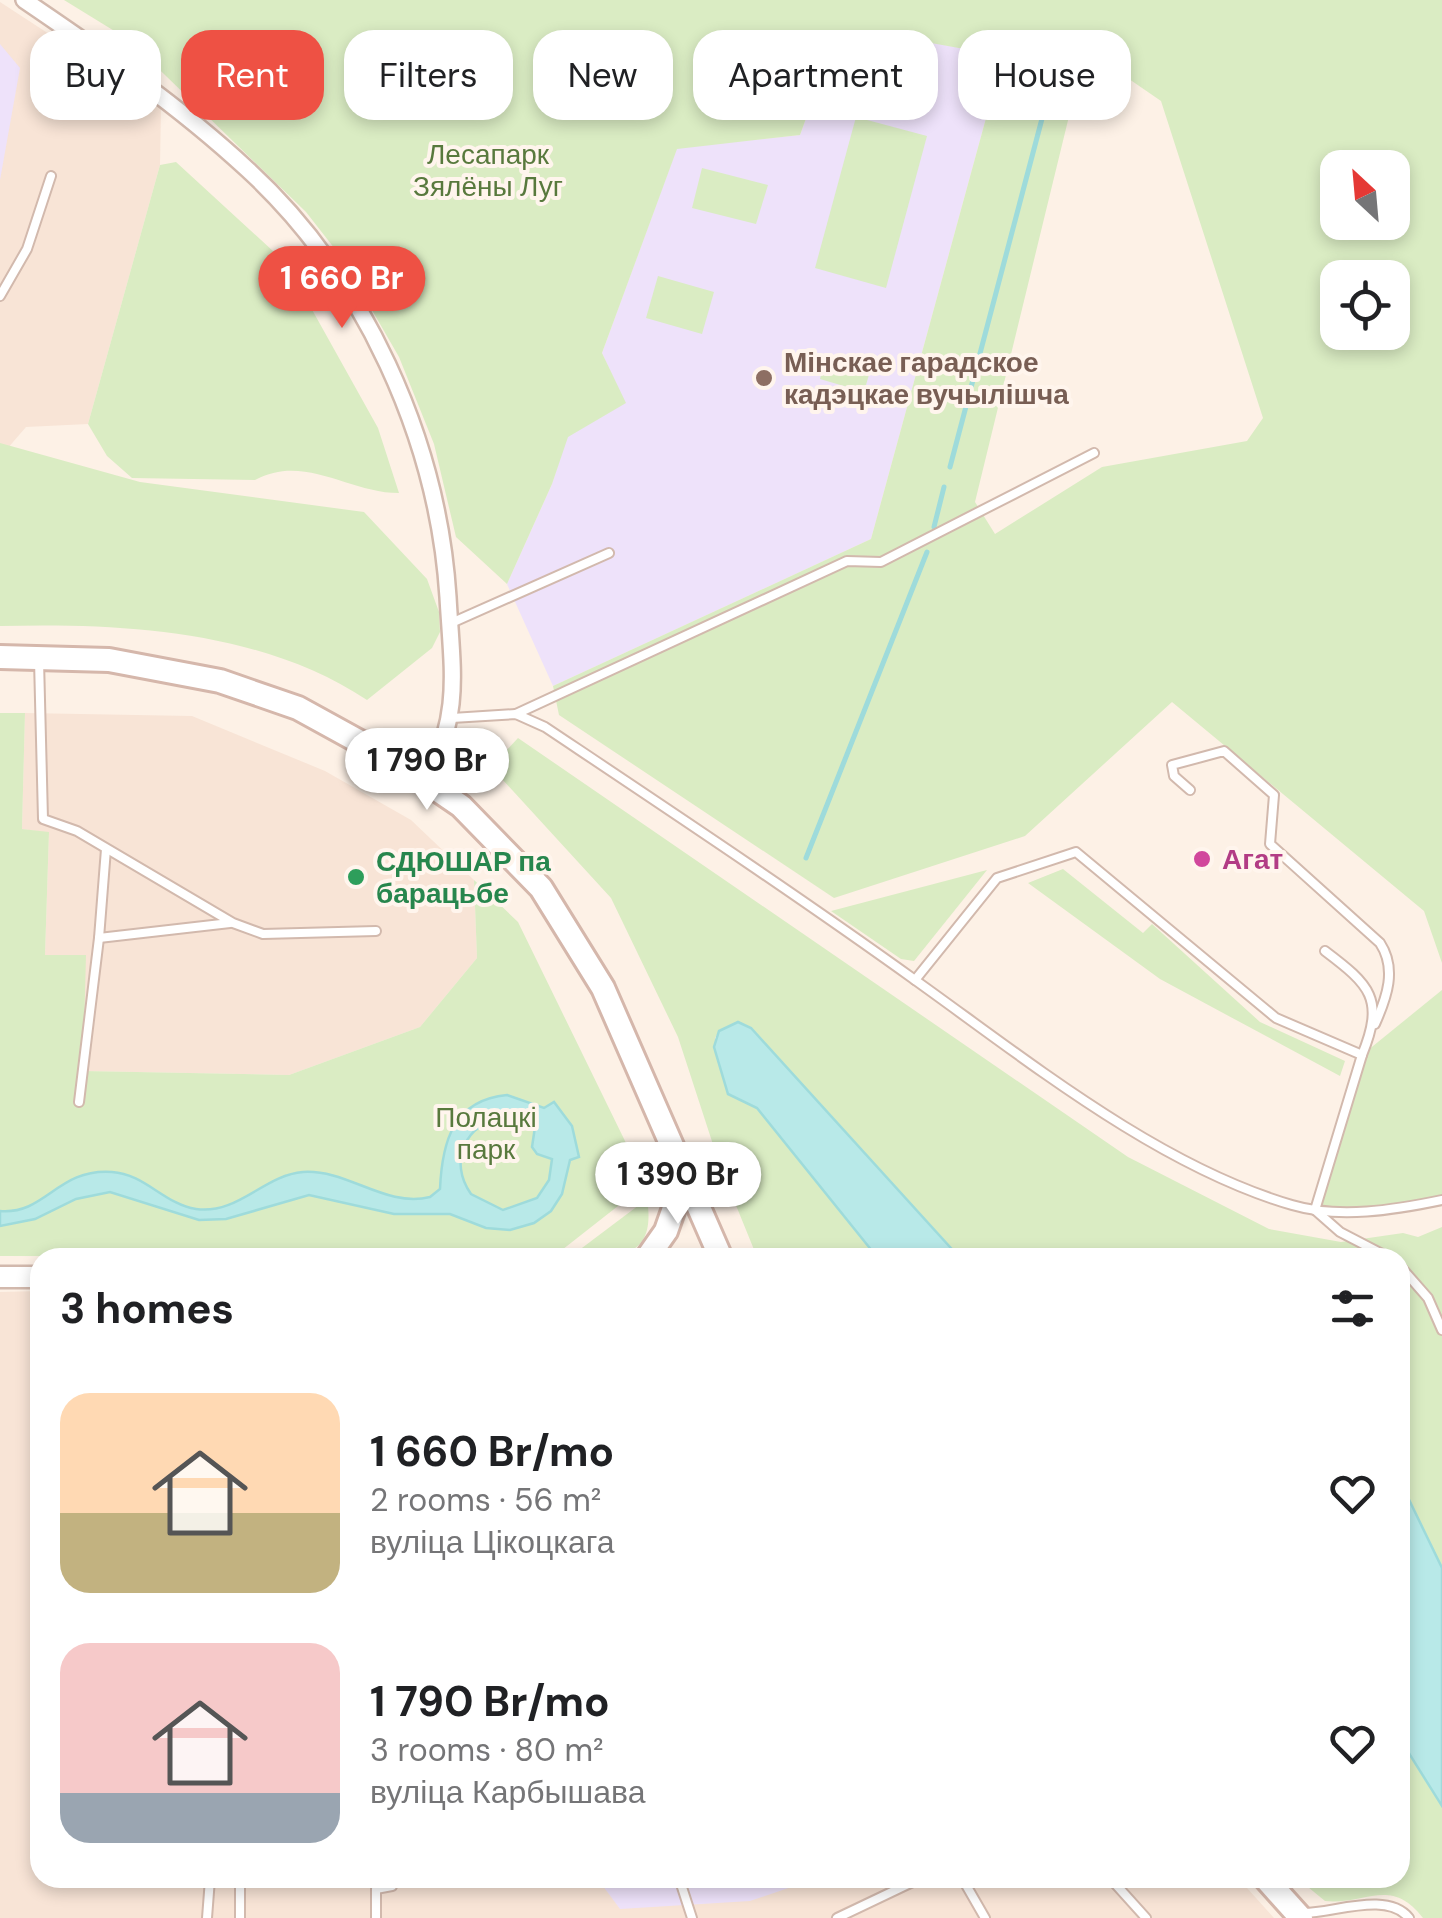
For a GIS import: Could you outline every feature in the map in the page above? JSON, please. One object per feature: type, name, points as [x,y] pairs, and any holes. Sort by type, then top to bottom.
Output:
[{"type":"main road","points":[[0,657],[39,656],[151,665],[220,681],[298,708],[426,780],[489,832],[540,888],[603,988],[717,1248]]},
{"type":"main road","points":[[654,1248],[666,1231],[686,1174]]},
{"type":"main road","points":[[1274,1888],[1298,1915]]},
{"type":"street","points":[[24,0],[160,94],[249,170],[301,225],[344,288],[389,369],[423,453],[446,564],[452,718],[446,744],[426,780]]},
{"type":"street","points":[[0,1278],[30,1277]]},
{"type":"lane","points":[[0,296],[26,249],[50,176]]},
{"type":"lane","points":[[452,718],[516,714],[847,561],[882,562],[1094,452]]},
{"type":"lane","points":[[450,624],[609,553]]},
{"type":"lane","points":[[39,656],[43,819],[77,831],[233,923],[262,934],[376,932]]},
{"type":"lane","points":[[516,714],[545,727],[915,980],[1006,1048],[1152,1142],[1257,1193],[1314,1210],[1366,1211],[1442,1200]]},
{"type":"lane","points":[[1190,790],[1174,776],[1172,765],[1224,751],[1274,795],[1270,844],[1380,942],[1388,955],[1386,999],[1362,1055],[1314,1210]]},
{"type":"lane","points":[[79,1102],[106,850]]},
{"type":"lane","points":[[915,980],[997,878],[1076,852],[1276,1018],[1362,1055]]},
{"type":"lane","points":[[99,938],[233,923]]},
{"type":"lane","points":[[1325,951],[1367,988],[1375,1024]]},
{"type":"lane","points":[[1314,1210],[1369,1248]]},
{"type":"lane","points":[[1410,1277],[1428,1298],[1442,1330]]},
{"type":"lane","points":[[207,1918],[209,1888]]},
{"type":"lane","points":[[240,1888],[240,1918]]},
{"type":"lane","points":[[376,1918],[376,1889],[381,1888]]},
{"type":"lane","points":[[682,1888],[692,1918]]},
{"type":"lane","points":[[844,1917],[901,1888]]},
{"type":"lane","points":[[968,1888],[985,1918]]},
{"type":"lane","points":[[1119,1888],[1146,1918]]},
{"type":"lane","points":[[1298,1915],[1383,1905],[1401,1909],[1408,1918]]},
{"type":"shaded area","points":[[0,2],[43,30],[30,30],[30,120],[161,120],[160,165],[88,424],[26,427],[0,457]]},
{"type":"shaded area","points":[[0,44],[20,68],[0,180]]},
{"type":"shaded area","name":"Мінскае гарадское кадэцкае вучылішча","points":[[938,44],[958,48],[958,120],[986,120],[871,539],[553,686],[507,584],[552,484],[567,437],[625,403],[602,353],[677,148],[800,135],[806,120],[938,120]]},
{"type":"shaded area","points":[[25,713],[192,716],[325,771],[411,820],[474,880],[477,958],[420,1027],[289,1075],[83,1071],[85,955],[45,955],[49,833],[22,829]]},
{"type":"shaded area","points":[[30,1291],[30,1888],[1247,1888],[1274,1918],[0,1918],[0,1292]]},
{"type":"shaded area","points":[[604,1888],[788,1888],[750,1901],[620,1909]]},
{"type":"green space","name":"Лесапарк Зялёны Луг","points":[[64,0],[1442,0],[1442,963],[1424,911],[1172,702],[1025,836],[834,898],[559,715],[553,686],[871,539],[986,120],[1068,120],[975,502],[995,534],[1102,467],[1247,441],[1263,418],[1161,101],[1131,80],[1131,30],[958,30],[958,48],[938,44],[938,30],[693,30],[693,120],[805,120],[800,135],[677,149],[602,353],[626,403],[568,437],[552,484],[507,584],[456,537],[434,444],[399,357],[342,258],[306,212],[211,120],[324,120],[324,30],[181,30],[181,91],[161,71],[161,30],[113,30]]},
{"type":"green space","points":[[855,120],[927,136],[886,288],[815,268]]},
{"type":"green space","points":[[176,162],[286,263],[378,428],[399,493],[309,472],[273,473],[255,480],[132,478],[107,456],[88,424],[160,165]]},
{"type":"green space","points":[[702,168],[768,185],[756,224],[692,208]]},
{"type":"green space","points":[[658,276],[714,292],[702,334],[646,318]]},
{"type":"green space","points":[[825,359],[870,371],[864,392],[820,379]]},
{"type":"green space","points":[[0,443],[140,482],[364,512],[427,579],[439,612],[440,632],[432,648],[367,700],[282,658],[237,645],[94,626],[0,626]]},
{"type":"green space","name":"Полацкі парк","points":[[0,713],[25,713],[22,829],[49,832],[45,955],[86,955],[83,1071],[289,1075],[420,1027],[477,958],[474,880],[518,922],[646,1184],[564,1248],[30,1248],[30,1256],[0,1256]]},
{"type":"green space","points":[[518,738],[1128,1157],[1269,1229],[1341,1242],[1403,1233],[1418,1237],[1442,1227],[1442,1568],[1410,1502],[1410,1248],[952,1248],[745,1024],[719,1031],[715,1038],[728,1094],[757,1108],[870,1248],[753,1248],[720,1166],[678,1037],[611,898],[491,767]]},
{"type":"green space","points":[[1063,869],[1143,933],[1152,924],[1260,1022],[1345,1061],[1340,1076],[1160,979],[1028,883]]},
{"type":"green space","points":[[987,870],[914,961],[901,959],[831,911]]},
{"type":"green space","points":[[1442,990],[1442,1200],[1406,1208],[1315,1210],[1362,1055]]},
{"type":"green space","points":[[647,1199],[646,1234],[634,1248],[582,1248]]},
{"type":"green space","points":[[1410,1755],[1442,1806],[1442,1918],[1423,1918],[1411,1905],[1389,1895],[1325,1901],[1309,1888],[1410,1888]]},
{"type":"water","points":[[738,1022],[751,1028],[951,1248],[870,1248],[757,1108],[728,1094],[714,1047],[719,1031]]},
{"type":"water","points":[[507,1095],[544,1108],[554,1102],[572,1126],[579,1157],[570,1160],[562,1194],[551,1211],[534,1223],[510,1230],[486,1228],[450,1214],[394,1214],[309,1195],[226,1219],[199,1220],[110,1192],[76,1199],[35,1219],[0,1226],[0,1211],[29,1206],[78,1177],[93,1173],[124,1174],[196,1209],[225,1206],[276,1180],[303,1172],[336,1176],[398,1197],[430,1197],[440,1189],[444,1155],[454,1126],[474,1105]],"holes":[[[505,1117],[535,1127],[532,1147],[537,1154],[552,1159],[549,1180],[537,1198],[503,1210],[471,1194],[461,1169],[464,1145],[471,1135],[491,1120]]]},
{"type":"water","points":[[1410,1502],[1442,1568],[1442,1806],[1410,1755]]},
{"type":"waterway","points":[[950,467],[1042,120]]},
{"type":"waterway","points":[[934,527],[944,487]]},
{"type":"waterway","points":[[806,858],[927,552]]},
{"type":"place","name":"Мінскае гарадское кадэцкае вучылішча","points":[[764,378]]},
{"type":"place","name":"Агат","points":[[1202,859]]},
{"type":"place","name":"СДЮШАР па барацьбе","points":[[356,877]]}]
